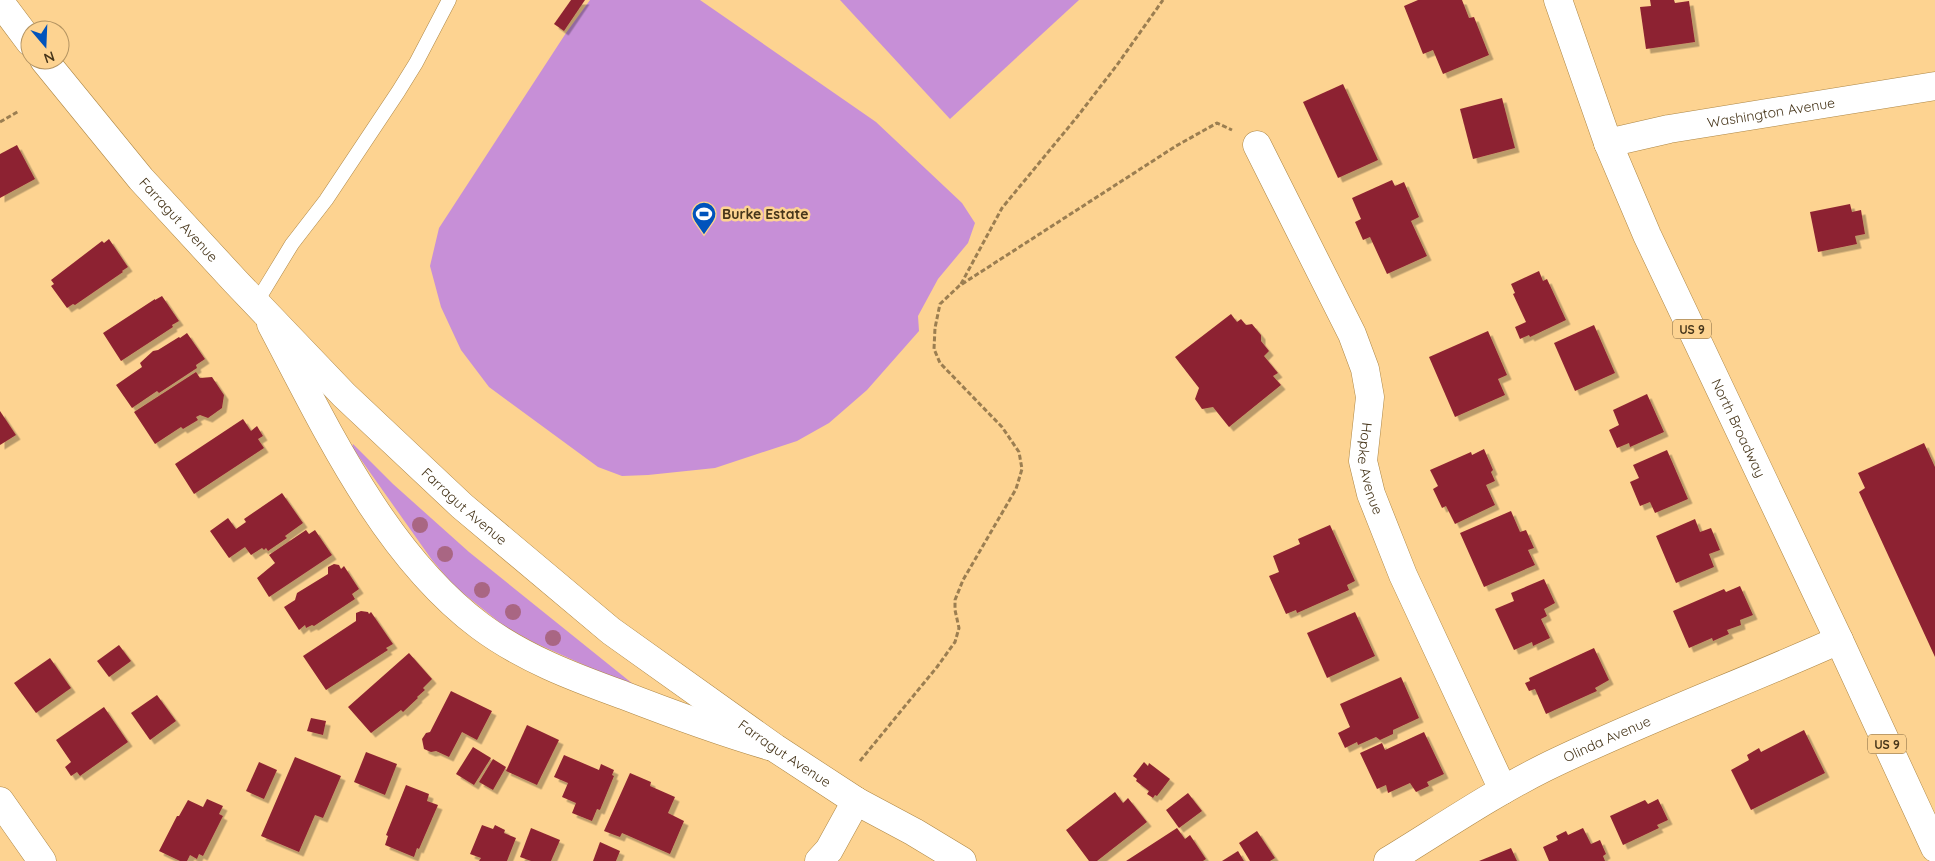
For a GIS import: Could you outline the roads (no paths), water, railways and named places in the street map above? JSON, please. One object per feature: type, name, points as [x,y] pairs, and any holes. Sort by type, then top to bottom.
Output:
[{"type":"street","points":[[0,2],[20,29]]},
{"type":"street","name":"North Broadway","points":[[1562,5],[1608,144],[1647,235],[1839,640],[1935,848]]},
{"type":"street","name":"Farragut Avenue","points":[[52,70],[141,179],[260,307],[344,395],[462,506],[611,632],[775,748],[856,800],[962,861]]},
{"type":"street","name":"Washington Avenue","points":[[1608,144],[1670,129],[1935,86]]},
{"type":"street","name":"Hopke Avenue","points":[[1246,138],[1352,334],[1364,369],[1370,397],[1363,461],[1371,494],[1404,575],[1503,790]]},
{"type":"street","points":[[260,307],[332,440],[361,486],[391,532],[447,598],[481,626],[527,656],[563,673],[710,729],[775,748]]},
{"type":"street","name":"Olinda Avenue","points":[[1388,861],[1503,790],[1542,769],[1839,640]]},
{"type":"street","points":[[823,860],[856,800]]},
{"type":"street","points":[[0,801],[42,861]]},
{"type":"lane","points":[[260,307],[292,244],[326,200],[416,64],[448,0]]},
{"type":"place","name":"Burke Estate","points":[[704,235]]}]
